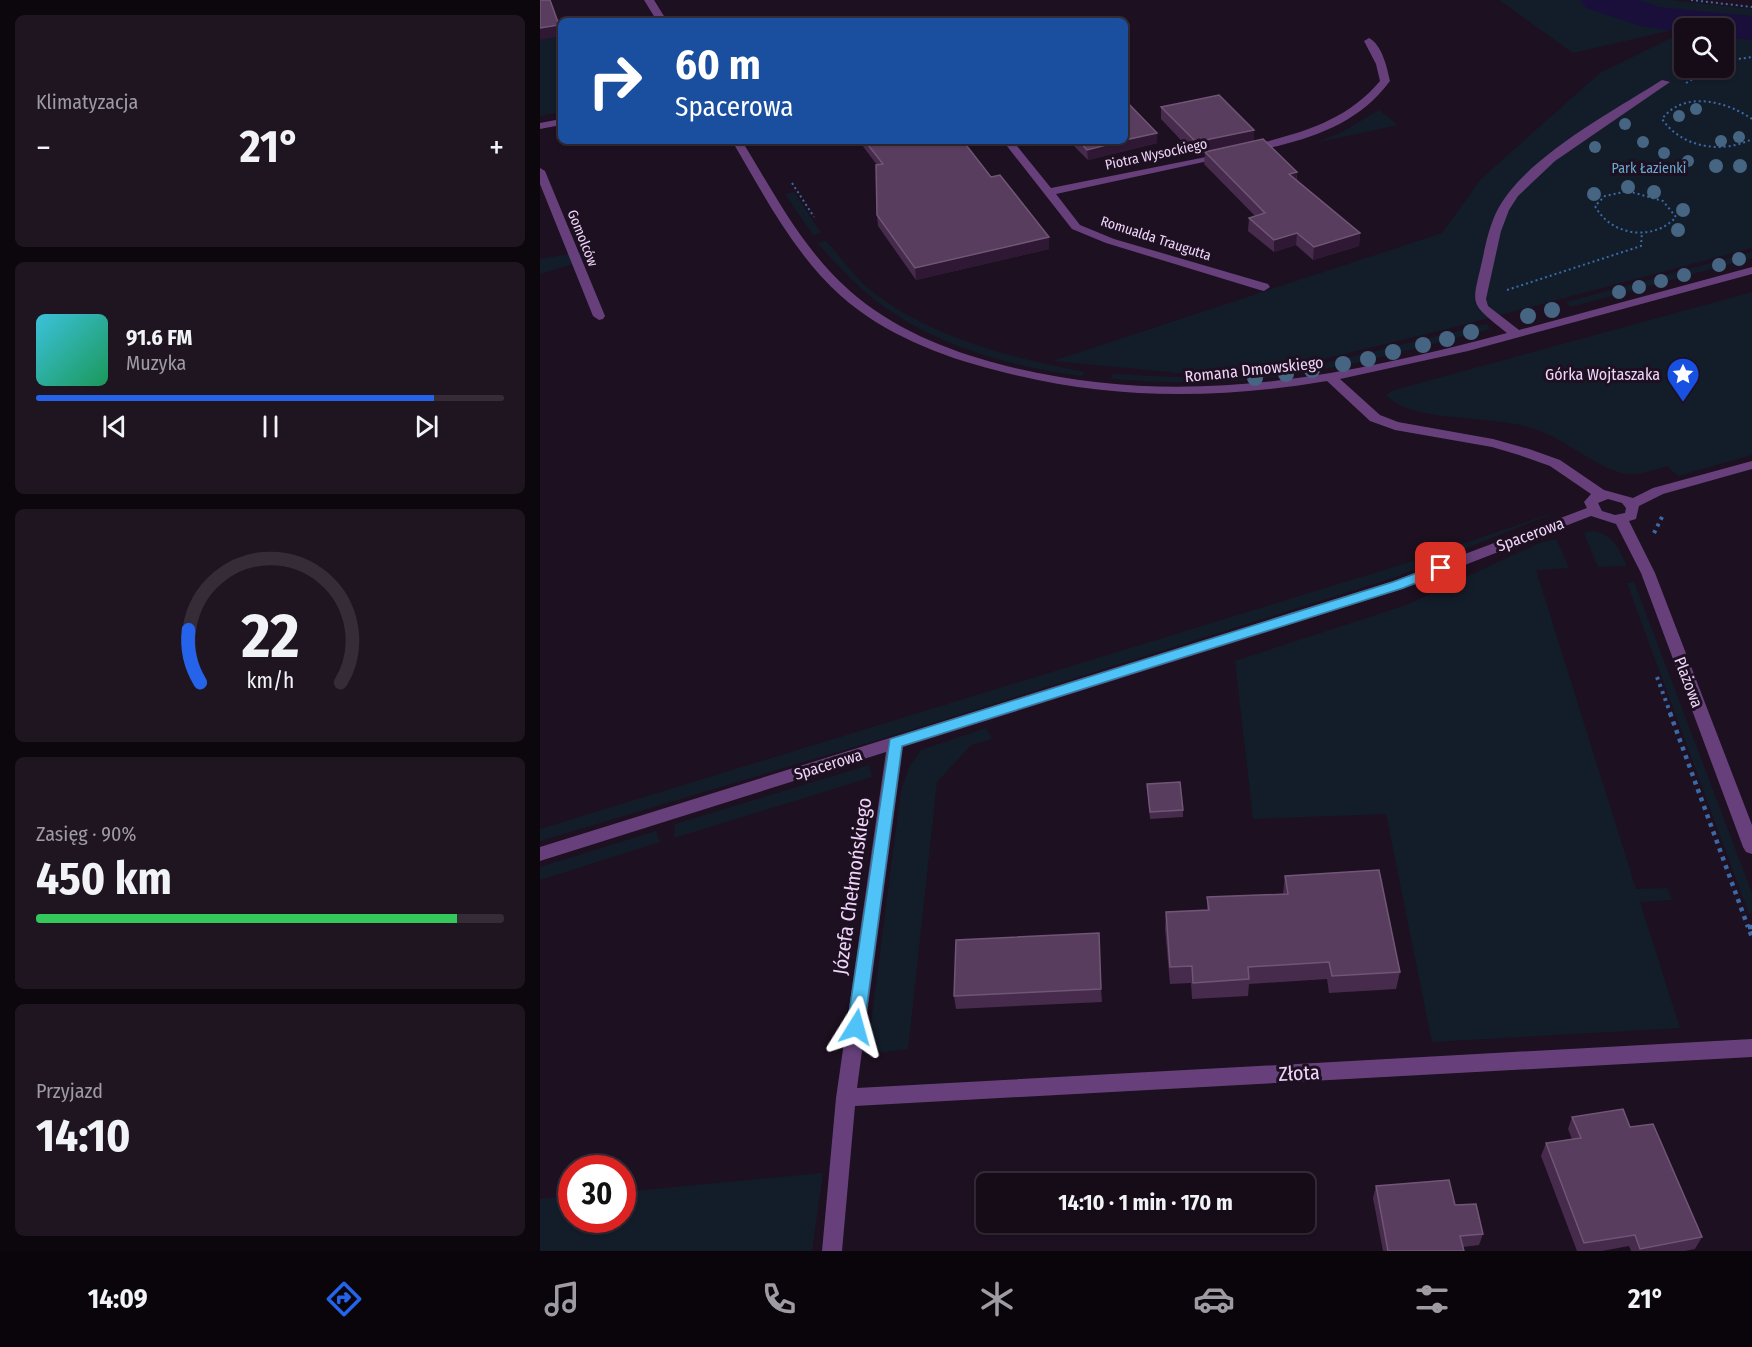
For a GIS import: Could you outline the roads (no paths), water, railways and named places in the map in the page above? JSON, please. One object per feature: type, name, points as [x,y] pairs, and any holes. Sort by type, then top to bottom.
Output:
[{"type":"street","points":[[649,0],[660,18]]},
{"type":"street","name":"Piotra Wysockiego","points":[[1049,192],[1259,147],[1330,127],[1372,100],[1384,81],[1381,64],[1369,41]]},
{"type":"street","points":[[1516,334],[1482,307],[1480,299],[1503,208],[1529,178],[1562,152],[1665,82]]},
{"type":"street","points":[[540,126],[558,123]]},
{"type":"street","name":"Romana Dmowskiego","points":[[738,144],[812,257],[845,293],[886,322],[937,348],[1012,373],[1064,384],[1122,391],[1185,394],[1256,389],[1331,378],[1424,359],[1752,270]]},
{"type":"street","name":"Romualda Traugutta","points":[[1010,144],[1076,227],[1110,241],[1264,287]]},
{"type":"street","name":"Gomolców","points":[[540,171],[599,316]]},
{"type":"street","points":[[1331,378],[1375,418],[1395,426],[1493,443],[1524,452],[1555,464],[1602,495]]},
{"type":"street","points":[[1631,504],[1658,491],[1752,465]]},
{"type":"street","points":[[1602,495],[1615,495],[1631,504],[1633,512],[1621,520],[1602,517],[1594,510],[1591,502],[1602,495]]},
{"type":"street","name":"Spacerowa","points":[[540,854],[1398,585],[1594,510]]},
{"type":"street","name":"Plażowa","points":[[1621,520],[1647,573],[1752,847]]},
{"type":"street","name":"Józefa Chełmońskiego","points":[[832,1251],[846,1098],[895,743]]},
{"type":"street","name":"Złota","points":[[846,1098],[1752,1048]]},
{"type":"waterway","points":[[1600,0],[1654,18],[1752,28]]},
{"type":"place","name":"Górka Wojtaszaka","points":[[1683,403]]},
{"type":"park label","name":"Park Łazienki","points":[[1649,168]]}]
